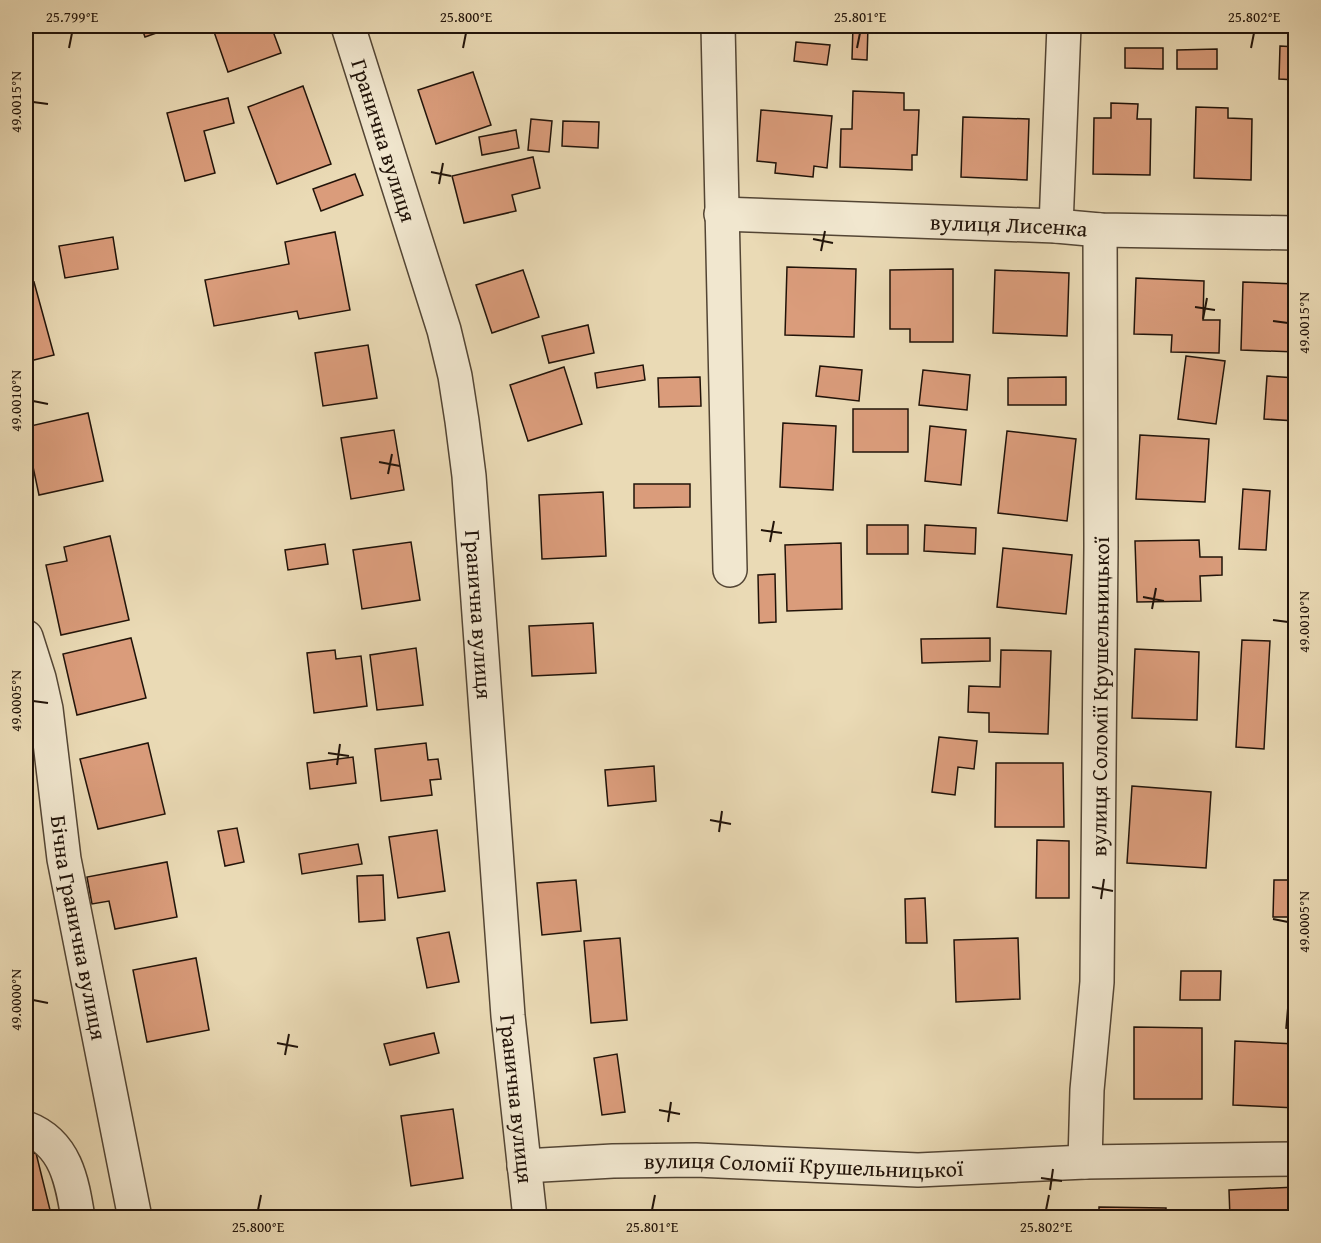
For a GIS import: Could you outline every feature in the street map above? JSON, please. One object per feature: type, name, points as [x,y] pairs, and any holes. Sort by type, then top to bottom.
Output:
[{"type":"street","name":"Гранична вулиця","points":[[348,26],[444,330],[455,376],[462,421],[476,563],[508,1016],[530,1218]]},
{"type":"street","points":[[718,26],[730,570]]},
{"type":"street","points":[[1056,226],[1064,26]]},
{"type":"street","name":"вулиця Лисенка","points":[[721,214],[1056,226],[1100,230],[1296,233]]},
{"type":"street","name":"вулиця Соломії Крушельницької","points":[[1085,1162],[1087,1090],[1097,982],[1101,547],[1100,230]]},
{"type":"street","name":"Бічна Гранична вулиця","points":[[26,637],[46,709],[64,859],[135,1218]]},
{"type":"street","points":[[26,1128],[46,1140],[58,1152],[72,1182],[78,1218]]},
{"type":"street","name":"вулиця Соломії Крушельницької","points":[[524,1166],[613,1161],[696,1160],[918,1170],[1085,1162],[1296,1159]]},
{"type":"building","points":[[141,26],[176,26],[145,37]]},
{"type":"building","points":[[212,26],[271,26],[281,53],[228,72]]},
{"type":"building","points":[[853,26],[868,26],[867,60],[852,59]]},
{"type":"building","points":[[796,42],[830,45],[827,65],[794,61]]},
{"type":"building","points":[[1280,46],[1296,47],[1296,80],[1279,79]]},
{"type":"building","points":[[1125,48],[1163,48],[1163,69],[1125,68]]},
{"type":"building","points":[[1217,49],[1217,69],[1177,69],[1177,50]]},
{"type":"building","points":[[473,72],[491,125],[436,144],[418,90]]},
{"type":"building","points":[[303,86],[331,164],[277,184],[248,107]]},
{"type":"building","points":[[853,91],[904,93],[904,110],[919,110],[917,155],[912,155],[912,170],[840,167],[841,129],[852,129]]},
{"type":"building","points":[[228,98],[234,123],[204,131],[215,173],[185,181],[167,113]]},
{"type":"building","points":[[1111,103],[1138,104],[1137,119],[1151,119],[1150,175],[1093,174],[1094,118],[1111,118]]},
{"type":"building","points":[[1196,107],[1228,108],[1228,118],[1252,119],[1251,180],[1194,178]]},
{"type":"building","points":[[761,110],[832,116],[827,168],[814,166],[813,177],[775,173],[776,163],[757,161]]},
{"type":"building","points":[[963,117],[1029,119],[1027,180],[961,177]]},
{"type":"building","points":[[531,119],[552,121],[549,152],[528,150]]},
{"type":"building","points":[[563,121],[599,122],[598,148],[562,146]]},
{"type":"building","points":[[516,130],[519,148],[482,155],[479,137]]},
{"type":"building","points":[[533,157],[540,188],[512,195],[516,211],[464,223],[452,176]]},
{"type":"building","points":[[355,174],[363,195],[321,211],[313,189]]},
{"type":"building","points":[[335,232],[350,310],[299,319],[297,311],[214,326],[205,280],[289,264],[285,242]]},
{"type":"building","points":[[113,237],[118,269],[65,278],[59,246]]},
{"type":"building","points":[[787,267],[856,269],[854,337],[785,335]]},
{"type":"building","points":[[953,269],[953,342],[910,342],[910,329],[890,329],[890,270]]},
{"type":"building","points":[[523,270],[539,317],[492,333],[476,285]]},
{"type":"building","points":[[995,270],[1069,273],[1067,336],[993,333]]},
{"type":"building","points":[[1136,278],[1204,281],[1203,320],[1220,320],[1219,353],[1171,352],[1172,335],[1134,334]]},
{"type":"building","points":[[34,282],[54,355],[26,362],[26,284]]},
{"type":"building","points":[[1243,282],[1296,284],[1296,352],[1241,350]]},
{"type":"building","points":[[588,325],[594,353],[549,363],[542,336]]},
{"type":"building","points":[[368,345],[377,398],[323,406],[315,353]]},
{"type":"building","points":[[1186,356],[1225,361],[1216,424],[1178,419]]},
{"type":"building","points":[[643,365],[645,380],[597,388],[595,373]]},
{"type":"building","points":[[820,366],[862,370],[859,401],[816,396]]},
{"type":"building","points":[[564,367],[582,424],[528,441],[510,385]]},
{"type":"building","points":[[923,370],[970,375],[967,410],[919,405]]},
{"type":"building","points":[[1267,376],[1296,378],[1296,421],[1264,419]]},
{"type":"building","points":[[700,377],[701,406],[659,407],[658,378]]},
{"type":"building","points":[[1066,377],[1066,405],[1008,405],[1008,378]]},
{"type":"building","points":[[853,409],[908,409],[908,452],[853,452]]},
{"type":"building","points":[[88,413],[103,481],[39,495],[26,427]]},
{"type":"building","points":[[783,423],[836,426],[833,490],[780,487]]},
{"type":"building","points":[[930,426],[966,430],[961,485],[925,481]]},
{"type":"building","points":[[394,430],[404,490],[351,499],[341,438]]},
{"type":"building","points":[[1007,431],[1076,439],[1067,521],[998,513]]},
{"type":"building","points":[[1140,435],[1209,439],[1205,502],[1136,499]]},
{"type":"building","points":[[634,484],[690,484],[690,507],[634,508]]},
{"type":"building","points":[[1243,489],[1270,491],[1266,550],[1239,549]]},
{"type":"building","points":[[603,492],[606,556],[542,559],[539,495]]},
{"type":"building","points":[[867,525],[908,525],[908,554],[867,554]]},
{"type":"building","points":[[925,525],[976,528],[975,554],[924,551]]},
{"type":"building","points":[[110,536],[129,620],[61,635],[46,565],[67,561],[64,547]]},
{"type":"building","points":[[1199,540],[1200,557],[1222,557],[1222,575],[1200,576],[1201,601],[1137,602],[1135,541]]},
{"type":"building","points":[[411,542],[420,600],[362,609],[353,550]]},
{"type":"building","points":[[841,543],[842,609],[787,611],[785,545]]},
{"type":"building","points":[[325,544],[328,564],[288,570],[285,550]]},
{"type":"building","points":[[1003,548],[1072,555],[1066,614],[997,607]]},
{"type":"building","points":[[775,574],[776,622],[759,623],[758,575]]},
{"type":"building","points":[[593,623],[596,673],[532,676],[529,626]]},
{"type":"building","points":[[131,638],[146,698],[77,715],[63,654]]},
{"type":"building","points":[[990,638],[990,661],[922,663],[921,639]]},
{"type":"building","points":[[1242,640],[1270,641],[1264,749],[1236,747]]},
{"type":"building","points":[[416,648],[423,705],[377,710],[370,655]]},
{"type":"building","points":[[1135,649],[1199,652],[1197,720],[1132,718]]},
{"type":"building","points":[[335,650],[336,659],[361,656],[367,706],[314,713],[307,653]]},
{"type":"building","points":[[1001,650],[1051,651],[1048,734],[989,732],[989,713],[968,712],[969,686],[1000,687]]},
{"type":"building","points":[[939,737],[977,741],[974,769],[958,767],[955,795],[932,792]]},
{"type":"building","points":[[148,743],[165,814],[98,829],[80,759]]},
{"type":"building","points":[[426,743],[428,760],[438,759],[441,779],[430,780],[432,795],[381,801],[375,749]]},
{"type":"building","points":[[1294,753],[1296,753],[1296,784],[1291,784]]},
{"type":"building","points":[[353,757],[356,783],[310,789],[307,763]]},
{"type":"building","points":[[996,763],[1063,763],[1064,827],[995,827]]},
{"type":"building","points":[[654,766],[656,801],[608,806],[605,770]]},
{"type":"building","points":[[1132,786],[1211,792],[1206,868],[1127,863]]},
{"type":"building","points":[[237,828],[244,862],[225,866],[218,831]]},
{"type":"building","points":[[437,830],[445,891],[398,898],[389,837]]},
{"type":"building","points":[[1037,840],[1069,841],[1069,898],[1036,898]]},
{"type":"building","points":[[358,844],[362,864],[302,874],[299,854]]},
{"type":"building","points":[[167,862],[177,917],[115,929],[109,901],[92,904],[87,877]]},
{"type":"building","points":[[383,875],[385,920],[359,922],[357,876]]},
{"type":"building","points":[[576,880],[581,931],[542,935],[537,883]]},
{"type":"building","points":[[1274,880],[1296,880],[1296,917],[1273,917]]},
{"type":"building","points":[[925,898],[927,943],[906,943],[905,899]]},
{"type":"building","points":[[449,932],[459,982],[427,988],[417,938]]},
{"type":"building","points":[[620,938],[627,1020],[591,1023],[584,941]]},
{"type":"building","points":[[1018,938],[1020,999],[956,1002],[954,940]]},
{"type":"building","points":[[196,958],[209,1030],[147,1042],[133,970]]},
{"type":"building","points":[[1181,971],[1221,971],[1220,1000],[1180,1000]]},
{"type":"building","points":[[1290,983],[1296,983],[1296,1029],[1286,1028]]},
{"type":"building","points":[[1134,1027],[1202,1028],[1202,1099],[1134,1099]]},
{"type":"building","points":[[434,1033],[439,1053],[390,1065],[384,1044]]},
{"type":"building","points":[[1235,1041],[1296,1044],[1296,1108],[1233,1105]]},
{"type":"building","points":[[617,1054],[625,1112],[602,1115],[594,1058]]},
{"type":"building","points":[[453,1109],[463,1178],[411,1186],[401,1116]]},
{"type":"building","points":[[36,1153],[52,1218],[26,1218],[26,1155]]},
{"type":"building","points":[[1296,1187],[1296,1218],[1230,1218],[1229,1190]]},
{"type":"building","points":[[1099,1207],[1166,1208],[1166,1218],[1099,1218]]}]
